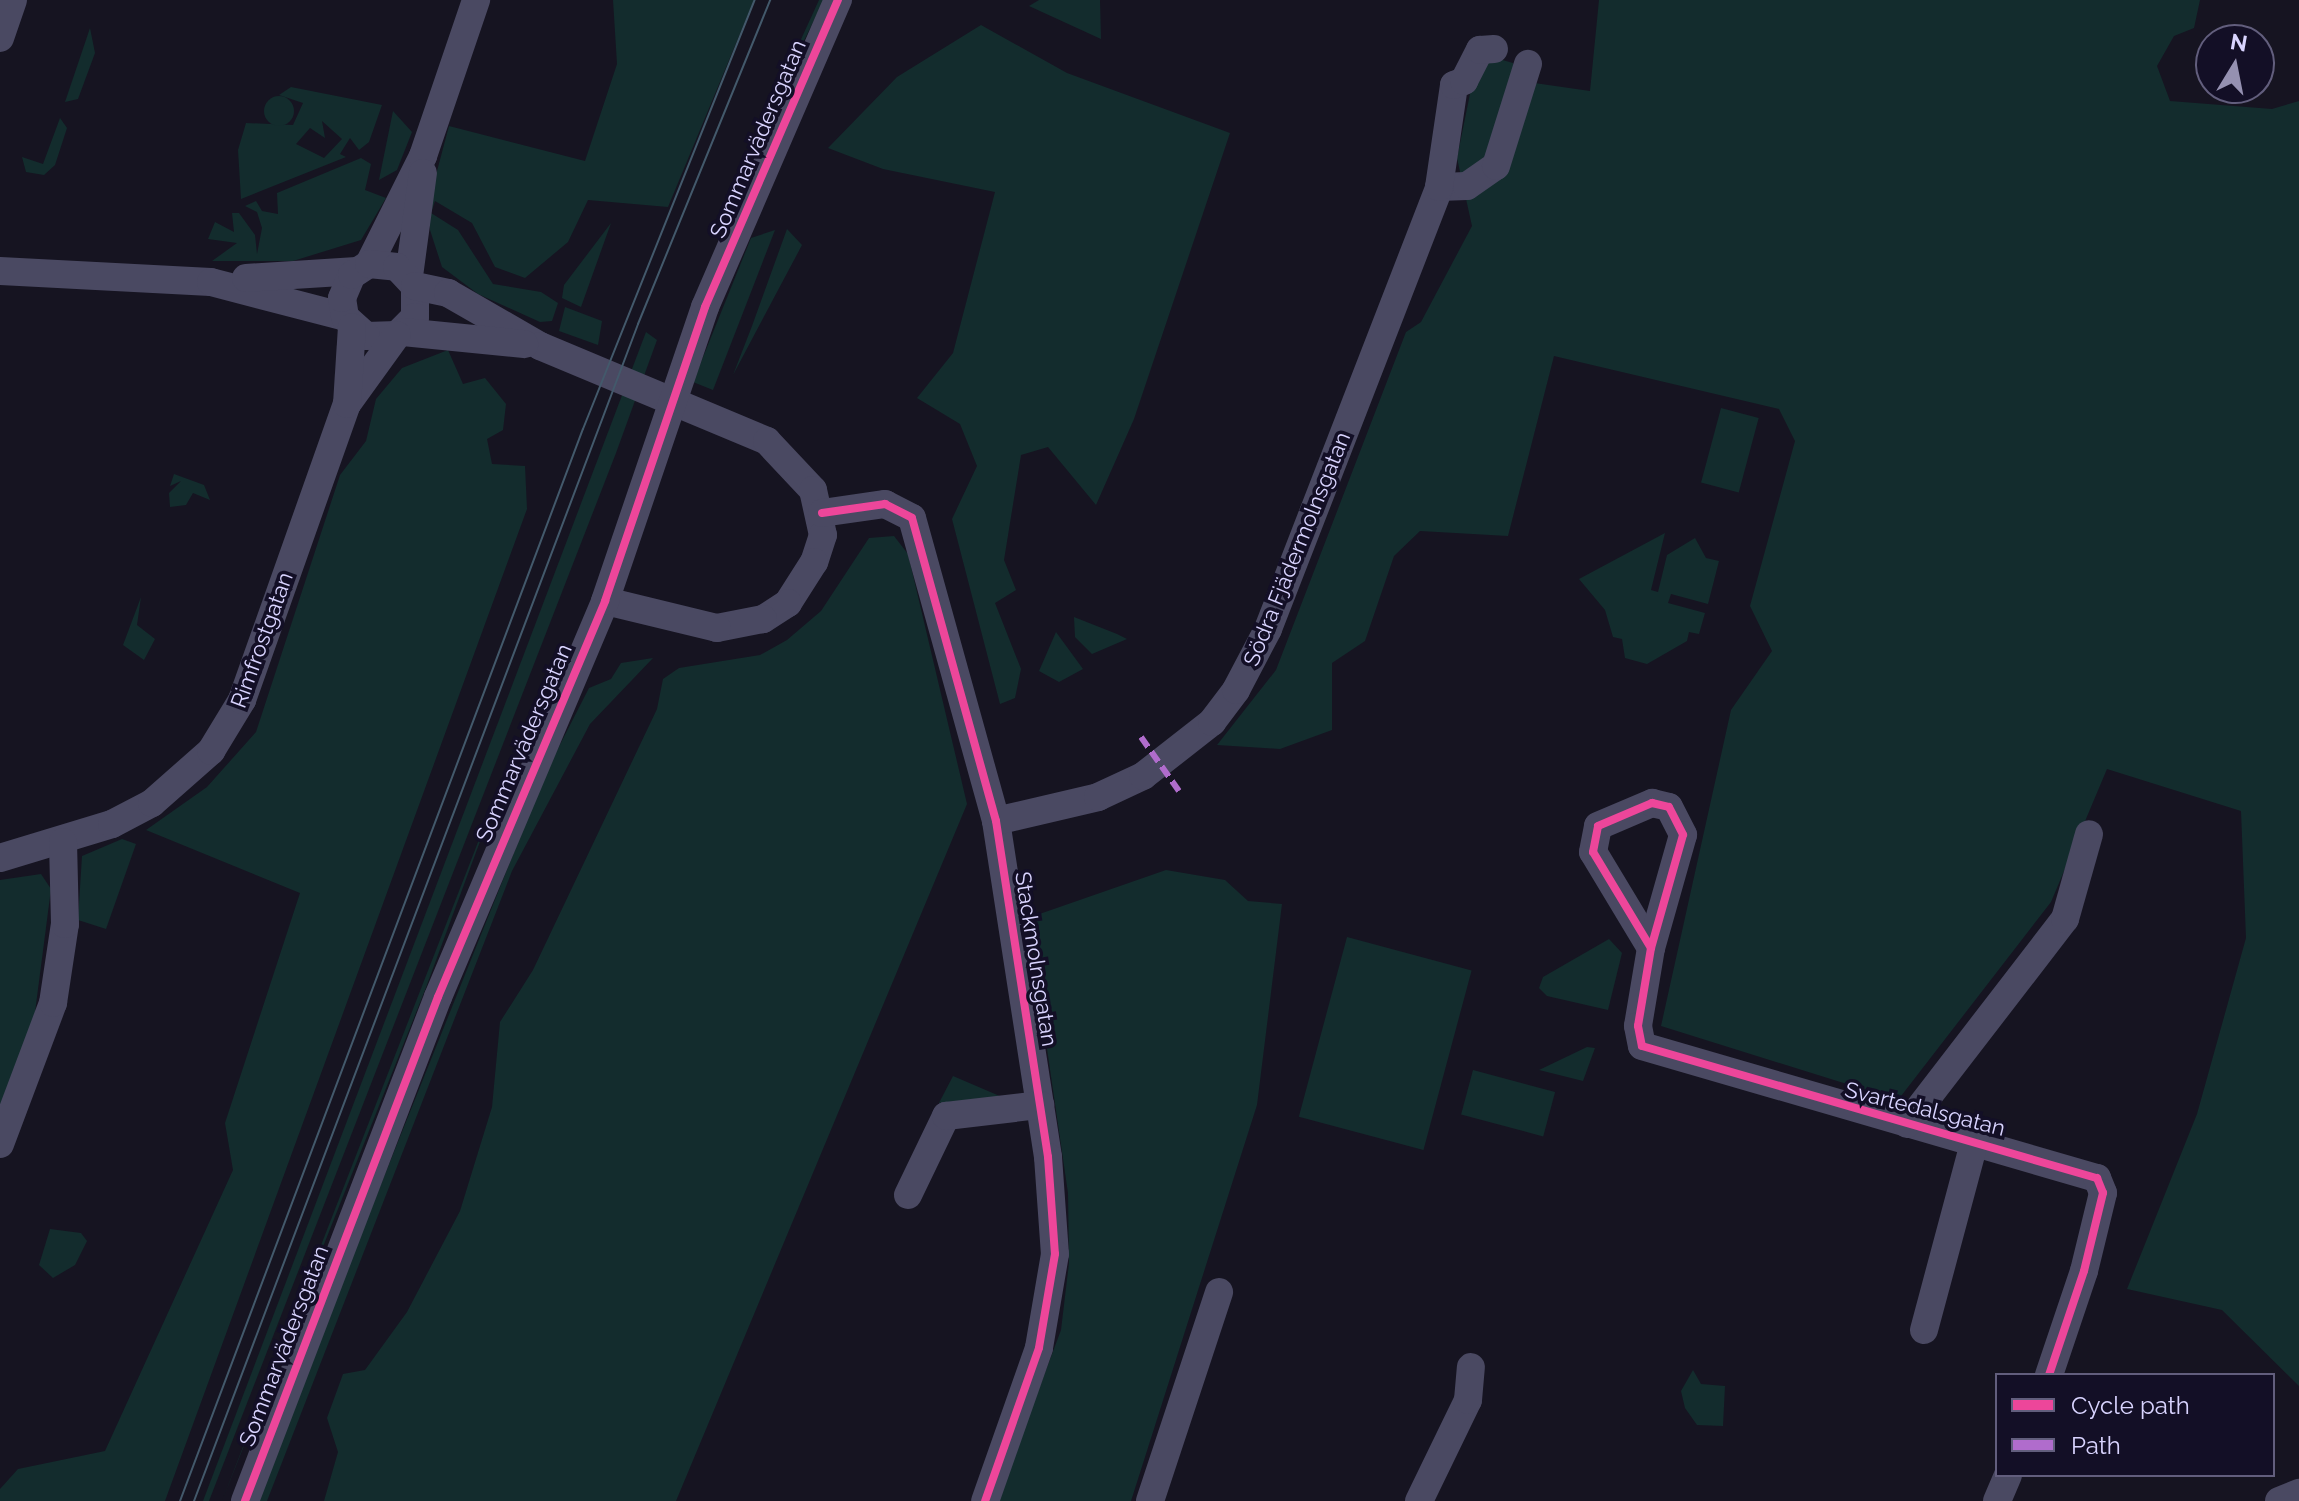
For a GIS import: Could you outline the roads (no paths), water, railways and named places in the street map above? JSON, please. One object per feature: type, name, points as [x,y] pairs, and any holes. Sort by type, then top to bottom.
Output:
[{"type":"street","points":[[0,38],[13,0]]},
{"type":"street","points":[[349,322],[343,292],[363,268],[423,156],[476,0]]},
{"type":"street","name":"Sommarvädersgatan","points":[[245,1501],[438,997],[605,601],[705,307],[838,0]]},
{"type":"street","name":"Södra Fjädermolnsgatan","points":[[996,821],[1098,797],[1143,776],[1212,722],[1236,690],[1268,629],[1439,187],[1454,85],[1464,81],[1480,50],[1494,49]]},
{"type":"street","points":[[1439,187],[1467,186],[1496,166],[1528,64]]},
{"type":"street","points":[[400,334],[417,311],[412,281],[423,156]]},
{"type":"street","points":[[0,271],[211,282],[390,264],[412,281],[448,293],[540,346],[737,426],[788,459],[822,513],[823,535],[806,581],[763,619],[717,628],[605,601]]},
{"type":"street","points":[[211,282],[349,322],[373,339],[400,334],[540,346]]},
{"type":"street","name":"Rimfrostgatan","points":[[347,404],[349,322]]},
{"type":"street","name":"Rimfrostgatan","points":[[0,858],[63,842],[152,803],[211,751],[231,722],[347,404],[400,334]]},
{"type":"street","name":"Stackmolnsgatan","points":[[822,513],[885,504],[912,518],[996,821],[1040,1105],[1055,1254],[1039,1348],[985,1501]]},
{"type":"street","name":"Svartedalsgatan","points":[[1651,948],[1593,852],[1598,826],[1652,803],[1669,807],[1683,835],[1651,948],[1638,1026],[1642,1046],[1907,1124],[2084,1169],[2103,1193],[2050,1373]]},
{"type":"street","name":"Svartedalsgatan","points":[[1907,1124],[2065,919],[2089,834]]},
{"type":"street","points":[[0,1144],[53,1003],[65,924],[63,842]]},
{"type":"street","points":[[908,1195],[946,1116],[1040,1105]]},
{"type":"street","name":"Svartedalsgatan","points":[[1924,1330],[1975,1140]]},
{"type":"street","points":[[1150,1501],[1219,1292]]},
{"type":"street","points":[[1419,1501],[1468,1400],[1471,1367]]},
{"type":"street","points":[[1997,1501],[2007,1477]]},
{"type":"street","points":[[2279,1501],[2299,1493]]},
{"type":"tram line","points":[[180,1501],[583,429],[755,0]]},
{"type":"tram line","points":[[194,1501],[638,324],[770,0]]}]
